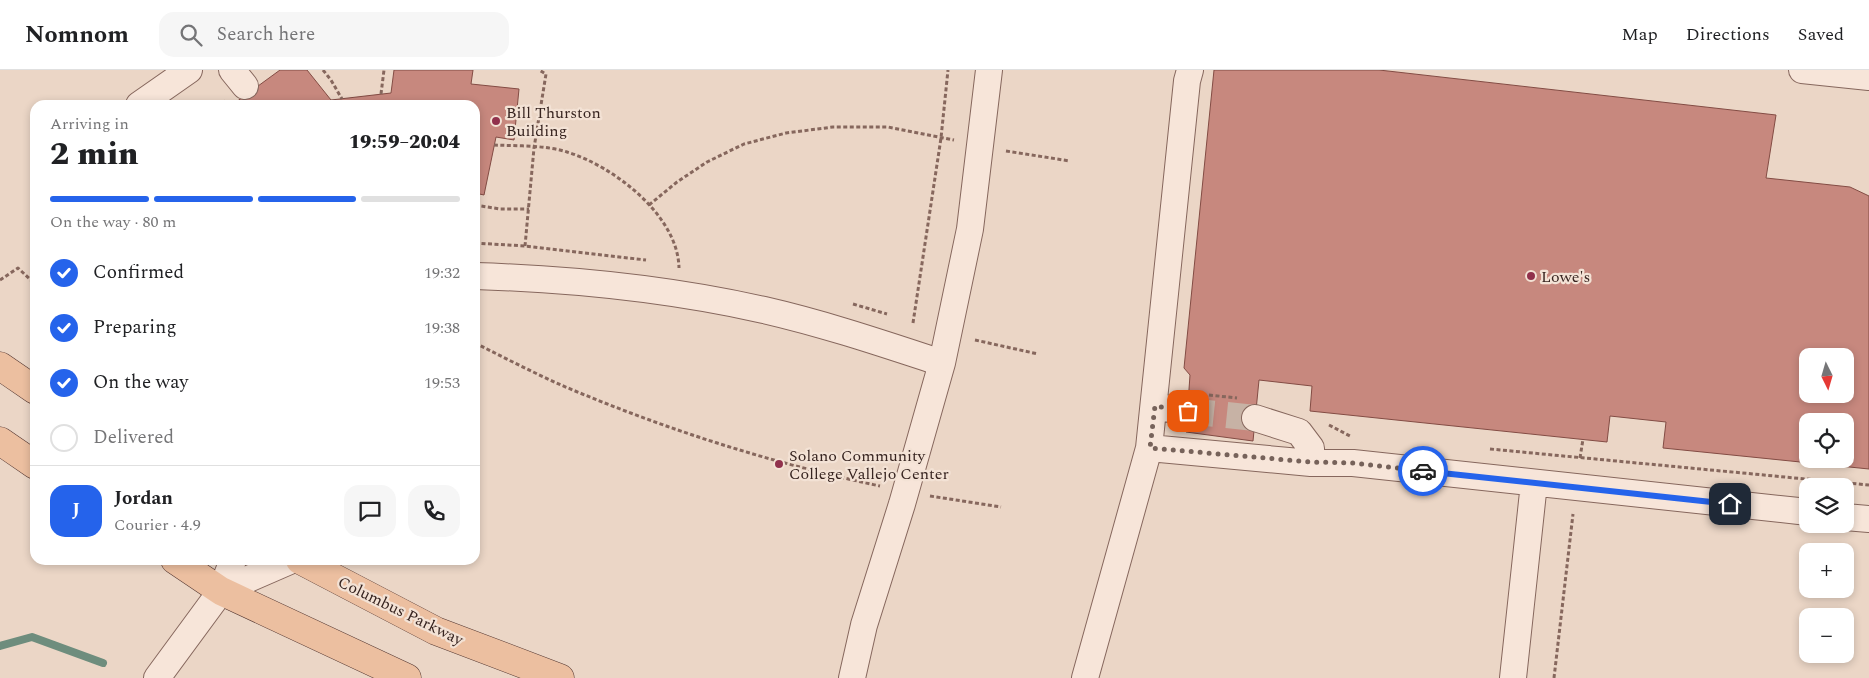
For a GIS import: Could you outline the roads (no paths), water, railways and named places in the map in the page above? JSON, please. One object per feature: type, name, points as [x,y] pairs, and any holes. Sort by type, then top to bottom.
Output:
[{"type":"main road","points":[[0,366],[30,387]]},
{"type":"main road","points":[[0,441],[30,462]]},
{"type":"main road","points":[[182,565],[221,591],[407,678]]},
{"type":"main road","name":"Columbus Parkway","points":[[310,565],[436,631],[560,678]]},
{"type":"street","points":[[146,100],[189,70]]},
{"type":"street","points":[[852,678],[864,624],[942,363],[970,229],[989,70]]},
{"type":"street","points":[[1085,678],[1150,448],[1187,81],[1190,70]]},
{"type":"street","points":[[1802,70],[1869,77]]},
{"type":"street","points":[[480,276],[678,293],[765,310],[852,334],[942,363]]},
{"type":"street","points":[[1155,406],[1196,403]]},
{"type":"street","points":[[1250,408],[1299,432],[1311,448],[1311,462]]},
{"type":"street","points":[[1150,448],[1311,462],[1353,463],[1799,511]]},
{"type":"street","points":[[1513,678],[1534,483]]},
{"type":"street","points":[[1854,518],[1869,519]]},
{"type":"street","points":[[156,678],[221,591],[231,565]]},
{"type":"street","points":[[221,591],[281,565]]},
{"type":"waterway","points":[[0,646],[32,637],[103,663]]},
{"type":"tunnel","points":[[1188,411],[1255,418]]},
{"type":"place","name":"Bill Thurston Building","points":[[496,121]]},
{"type":"place","name":"Lowe's","points":[[1531,276]]},
{"type":"place","name":"Solano Community College Vallejo Center","points":[[779,464]]}]
